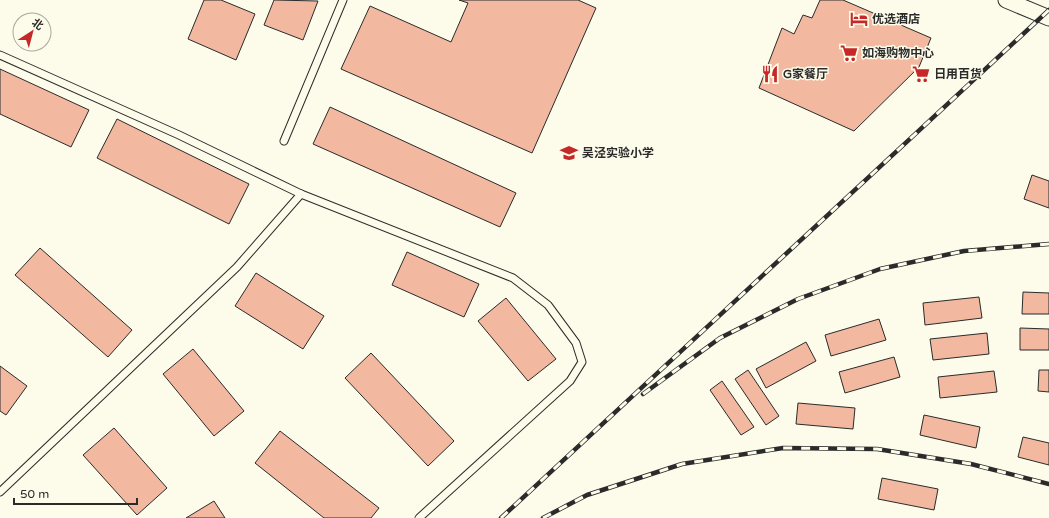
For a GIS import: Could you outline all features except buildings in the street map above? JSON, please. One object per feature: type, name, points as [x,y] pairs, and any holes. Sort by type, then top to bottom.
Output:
[{"type":"street","points":[[1006,0],[1049,18]]},
{"type":"lane","points":[[284,141],[343,0]]},
{"type":"lane","points":[[0,55],[179,135],[301,194],[513,278],[548,305],[576,343],[582,362],[570,381],[419,518]]},
{"type":"lane","points":[[0,492],[237,267],[301,194]]},
{"type":"railway","points":[[501,518],[1049,10]]},
{"type":"railway","points":[[643,394],[720,338],[798,299],[880,269],[964,251],[1049,244]]},
{"type":"railway","points":[[543,518],[587,495],[682,464],[783,448],[877,449],[971,464],[1049,484]]},
{"type":"place","name":"优选酒店","points":[[859,19]]},
{"type":"place","name":"如海购物中心","points":[[849,53]]},
{"type":"place","name":"G家餐厅","points":[[770,74]]},
{"type":"place","name":"日用百货","points":[[921,74]]},
{"type":"place","name":"吴泾实验小学","points":[[569,153]]}]
